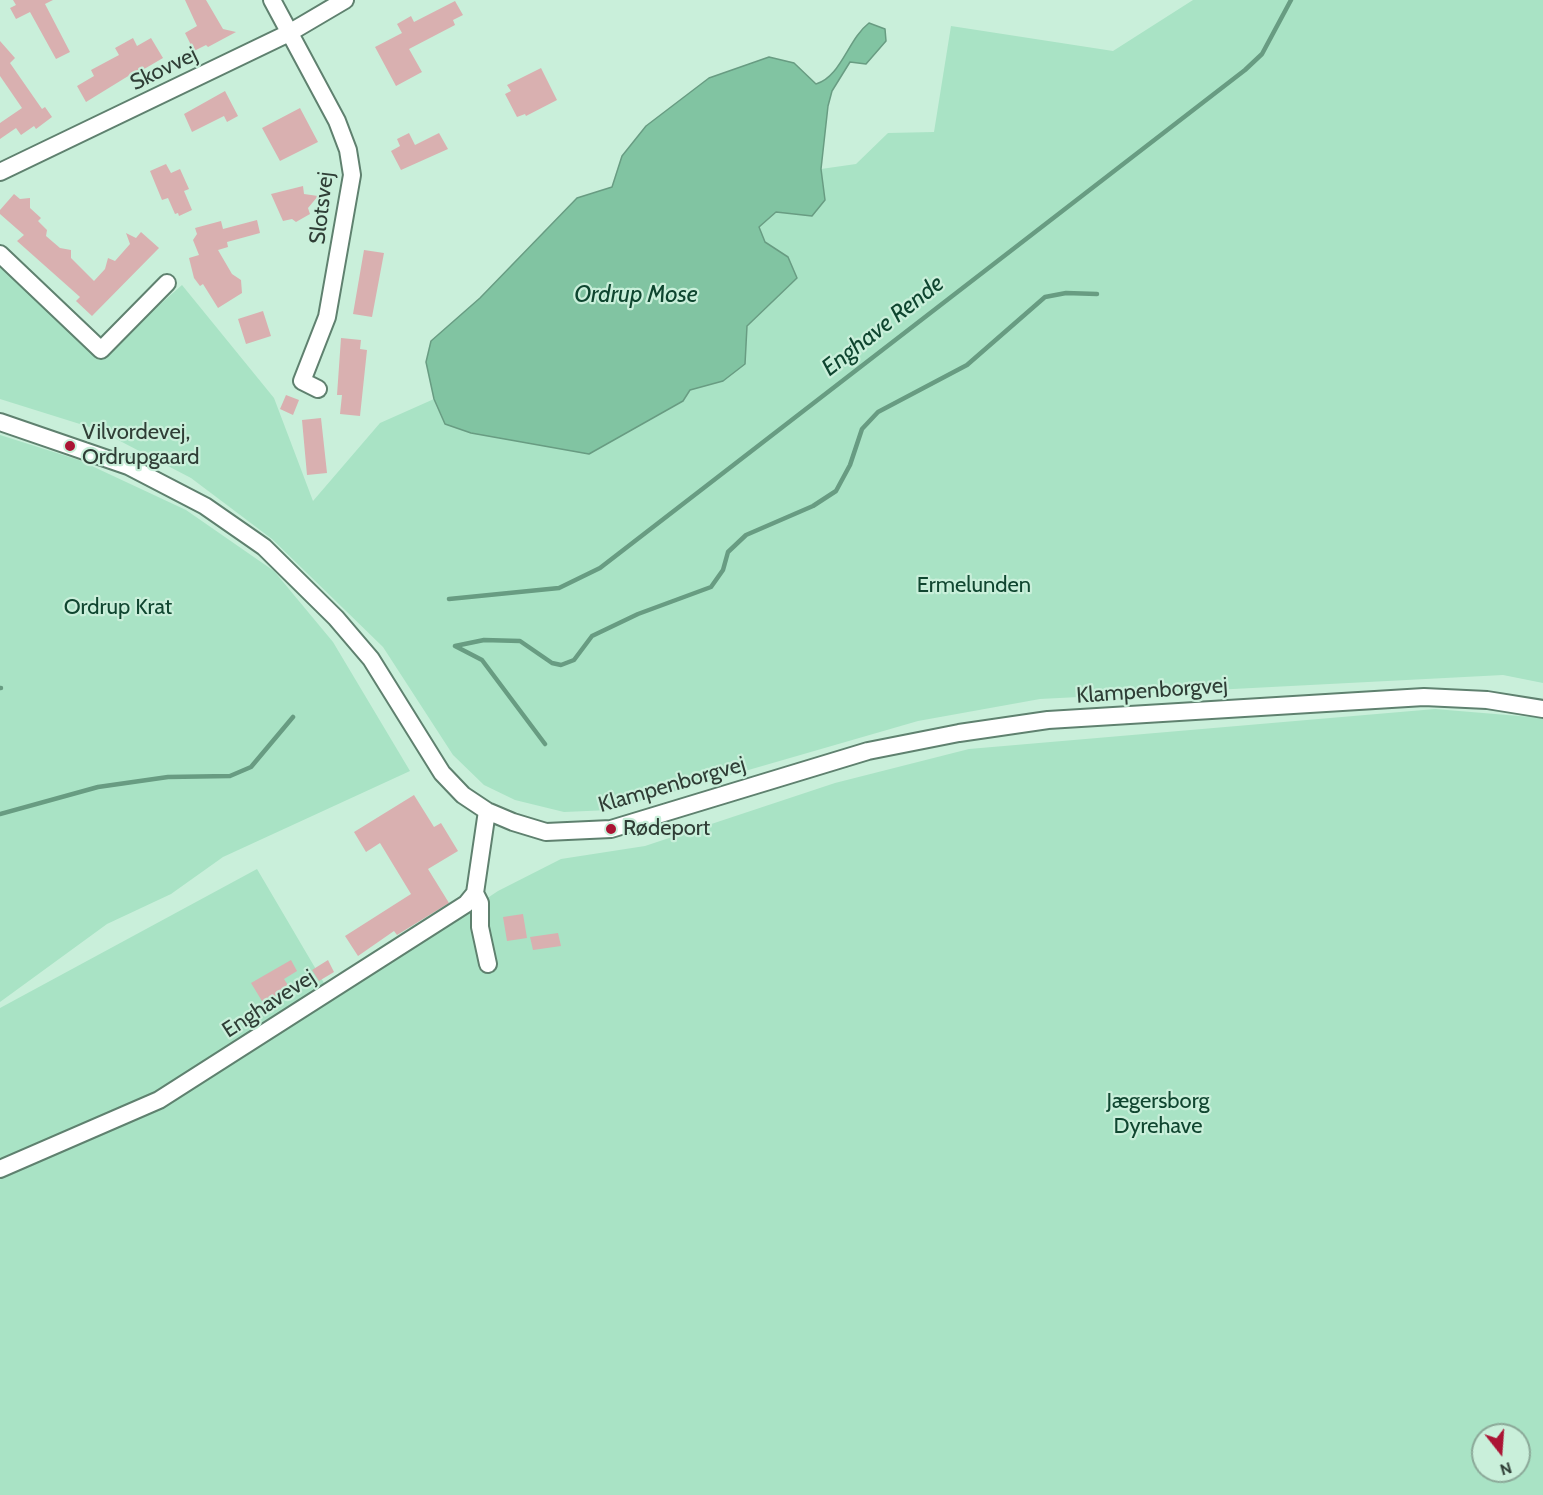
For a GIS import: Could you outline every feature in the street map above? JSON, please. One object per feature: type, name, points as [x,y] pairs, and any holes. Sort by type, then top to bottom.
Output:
[{"type":"street","name":"Slotsvej","points":[[272,0],[337,121],[348,150],[352,175],[327,317],[302,381],[318,389]]},
{"type":"street","name":"Skovvej","points":[[0,172],[289,33],[345,0]]},
{"type":"street","points":[[0,254],[101,350],[167,283]]},
{"type":"street","name":"Klampenborgvej","points":[[0,422],[128,466],[205,506],[264,547],[336,618],[370,659],[442,773],[463,795],[487,811],[546,832],[611,829],[868,752],[959,733],[1048,720],[1424,697],[1487,700],[1543,709]]},
{"type":"street","points":[[487,811],[475,892],[480,903],[480,927],[488,964]]},
{"type":"street","name":"Enghavevej","points":[[0,1169],[159,1100],[457,910],[475,892]]},
{"type":"green space","name":"Ermelunden","points":[[1193,0],[1543,0],[1543,683],[1503,675],[1040,699],[918,721],[610,810],[564,812],[515,800],[484,785],[453,755],[383,647],[272,539],[191,478],[99,430],[0,399],[0,259],[101,356],[182,285],[274,398],[313,501],[380,423],[434,399],[445,424],[471,433],[589,454],[683,401],[690,390],[745,364],[747,326],[797,278],[788,257],[765,242],[759,227],[776,212],[825,199],[821,169],[856,164],[888,133],[934,132],[951,26],[1113,51]]},
{"type":"green space","name":"Ordrup Krat","points":[[0,435],[79,460],[186,510],[274,571],[333,642],[410,771],[223,857],[171,894],[107,924],[0,1002]]},
{"type":"green space","name":"Jægersborg Dyrehave","points":[[1435,709],[1543,718],[1543,1495],[0,1495],[0,1008],[257,869],[334,1000],[498,891],[561,859],[645,846],[835,783],[969,749]]},
{"type":"water","name":"Ordrup Mose","points":[[869,23],[885,29],[886,41],[866,64],[850,62],[832,91],[828,106],[821,169],[825,200],[812,216],[776,212],[759,227],[765,242],[788,257],[797,278],[747,326],[745,364],[723,381],[690,390],[683,401],[589,454],[471,433],[445,424],[434,399],[426,362],[431,341],[480,298],[577,198],[612,187],[622,156],[646,126],[709,78],[769,57],[794,63],[816,84],[825,80],[838,66],[855,38]]},
{"type":"building","points":[[13,0],[53,0],[45,4],[70,52],[56,59],[30,12],[16,19],[10,8],[16,5]]},
{"type":"building","points":[[185,0],[206,0],[223,29],[236,32],[208,47],[206,45],[194,51],[185,33],[197,26]]},
{"type":"building","points":[[455,1],[463,15],[453,20],[455,25],[409,49],[422,72],[396,86],[375,47],[402,33],[397,24],[411,16],[414,22]]},
{"type":"building","points":[[133,38],[137,46],[151,38],[163,58],[139,72],[138,70],[86,102],[77,86],[94,76],[91,70],[119,55],[115,48]]},
{"type":"building","points":[[0,41],[15,58],[10,63],[42,109],[45,107],[52,117],[36,129],[34,126],[21,135],[16,128],[0,139],[0,123],[22,108],[0,76]]},
{"type":"building","points":[[541,68],[557,100],[526,116],[525,114],[517,117],[505,94],[511,91],[507,85]]},
{"type":"building","points":[[225,91],[238,116],[227,122],[224,116],[192,132],[184,114]]},
{"type":"building","points":[[300,108],[318,142],[280,161],[262,128]]},
{"type":"building","points":[[409,133],[415,145],[439,133],[448,149],[401,170],[391,151],[400,146],[397,139]]},
{"type":"building","points":[[166,164],[171,173],[180,169],[189,189],[184,191],[192,210],[179,216],[178,213],[175,214],[168,198],[162,200],[150,171]]},
{"type":"building","points":[[303,186],[304,194],[318,196],[308,208],[310,214],[296,222],[292,219],[283,221],[271,194]]},
{"type":"building","points":[[14,194],[20,199],[30,198],[30,208],[41,218],[38,221],[47,230],[46,236],[60,248],[71,250],[71,258],[94,281],[105,269],[108,258],[115,261],[130,244],[126,233],[136,238],[141,232],[159,248],[92,316],[76,301],[80,297],[17,241],[24,235],[0,214],[0,210]]},
{"type":"building","points":[[257,220],[260,233],[227,242],[228,247],[218,250],[232,274],[241,280],[242,293],[218,308],[203,284],[200,286],[194,278],[189,258],[199,255],[193,240],[197,234],[195,228],[221,221],[223,229]]},
{"type":"building","points":[[364,250],[384,253],[372,317],[353,314]]},
{"type":"building","points":[[263,311],[271,336],[246,344],[238,319]]},
{"type":"building","points":[[341,338],[361,340],[360,349],[367,350],[360,416],[340,414],[342,395],[337,395]]},
{"type":"building","points":[[286,395],[299,400],[293,415],[280,409]]},
{"type":"building","points":[[321,418],[327,473],[307,475],[302,420]]},
{"type":"building","points":[[414,795],[434,827],[441,823],[458,851],[428,869],[449,903],[397,935],[394,931],[358,956],[345,936],[411,894],[380,843],[366,852],[354,832]]},
{"type":"building","points":[[523,914],[527,938],[507,941],[503,917]]},
{"type":"building","points":[[558,933],[561,946],[533,950],[530,937]]},
{"type":"building","points":[[291,960],[297,971],[284,979],[291,990],[265,1006],[251,983]]},
{"type":"building","points":[[328,960],[334,972],[319,981],[312,970]]},
{"type":"waterway","name":"Enghave Rende","points":[[449,599],[559,588],[600,568],[1245,70],[1262,54],[1291,0]]},
{"type":"waterway","points":[[455,646],[484,640],[520,641],[552,663],[561,665],[574,660],[592,636],[638,614],[711,587],[723,570],[728,552],[746,535],[813,506],[836,491],[850,465],[862,429],[878,412],[967,365],[1045,297],[1066,293],[1097,294]]},
{"type":"waterway","points":[[455,646],[482,660],[545,744]]},
{"type":"waterway","points":[[0,814],[98,787],[168,777],[230,776],[251,767],[293,717]]},
{"type":"place","name":"Vilvordevej, Ordrupgaard","points":[[70,446]]},
{"type":"place","name":"Rødeport","points":[[611,829]]}]
